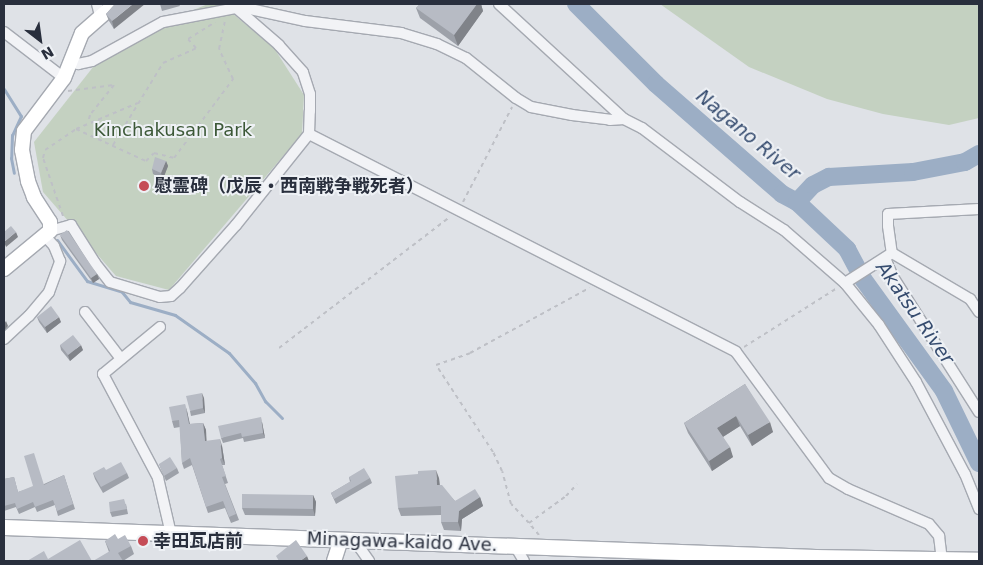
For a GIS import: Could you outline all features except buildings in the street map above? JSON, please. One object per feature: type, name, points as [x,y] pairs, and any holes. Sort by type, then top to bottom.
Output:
[{"type":"main road","name":"Minagawa-kaido Ave.","points":[[4,527],[543,547],[731,558],[979,560]]},
{"type":"street","points":[[4,339],[29,316],[49,292],[60,261],[48,234],[50,225],[46,215],[30,190],[23,164],[21,142],[24,131],[64,78],[82,33],[98,10],[115,4]]},
{"type":"street","points":[[499,4],[624,119],[642,128],[740,202],[784,230],[847,282],[916,382],[965,474],[979,509]]},
{"type":"street","points":[[71,61],[78,64],[92,61],[163,22],[233,6],[340,27],[401,33],[437,44],[466,58],[516,98],[531,107],[546,112],[610,120],[624,119]]},
{"type":"street","points":[[4,269],[48,234],[71,225],[95,264],[110,282],[144,294],[160,297],[171,296],[236,225],[309,134],[310,94],[303,72],[279,45],[233,6]]},
{"type":"street","points":[[4,32],[64,78]]},
{"type":"street","points":[[309,134],[736,352],[829,478],[848,489],[930,524],[939,536],[942,561]]},
{"type":"street","points":[[979,209],[888,214],[885,258],[893,277],[979,412]]},
{"type":"street","points":[[847,282],[885,258]]},
{"type":"street","points":[[885,258],[970,299],[979,312]]},
{"type":"street","points":[[85,312],[121,360]]},
{"type":"street","points":[[160,327],[103,374],[158,478],[171,534]]},
{"type":"street","points":[[334,561],[341,540]]},
{"type":"street","points":[[361,541],[360,548],[370,561]]},
{"type":"street","points":[[514,546],[524,561]]},
{"type":"path","points":[[76,129],[146,161],[154,153],[174,158],[233,79],[220,49],[226,16],[188,39],[196,48],[163,63],[113,145]]},
{"type":"path","points":[[54,93],[114,85],[90,116],[88,123]]},
{"type":"path","points":[[279,348],[459,209],[516,98]]},
{"type":"path","points":[[65,227],[61,208],[43,158],[48,146],[88,123],[138,103]]},
{"type":"path","points":[[543,547],[539,534],[511,504],[502,471],[493,452],[436,364],[470,353],[600,282]]},
{"type":"path","points":[[736,352],[785,319],[847,282]]},
{"type":"path","points":[[529,523],[566,496],[577,484]]},
{"type":"green space","name":"Kinchakusan Park","points":[[208,4],[221,4],[274,48],[304,95],[302,134],[169,290],[116,276],[43,192],[34,142],[112,43]]},
{"type":"green space","points":[[660,4],[979,4],[979,118],[949,125],[883,114],[827,99],[749,67]]},
{"type":"waterway","name":"Akatsu River","points":[[576,4],[656,84],[782,194],[797,202],[847,249],[863,279],[944,391],[979,463]]},
{"type":"waterway","points":[[4,89],[21,116],[12,135],[11,158],[14,173]]},
{"type":"waterway","name":"Nagano River","points":[[797,202],[813,185],[829,177],[913,172],[965,162],[979,154]]},
{"type":"waterway","points":[[57,240],[87,281],[122,292],[130,302],[175,315],[229,353],[255,383],[265,401],[282,418]]},
{"type":"place","name":"慰霊碑（戊辰・西南戦争戦死者）","points":[[144,186]]},
{"type":"place","name":"幸田瓦店前","points":[[143,541]]}]
